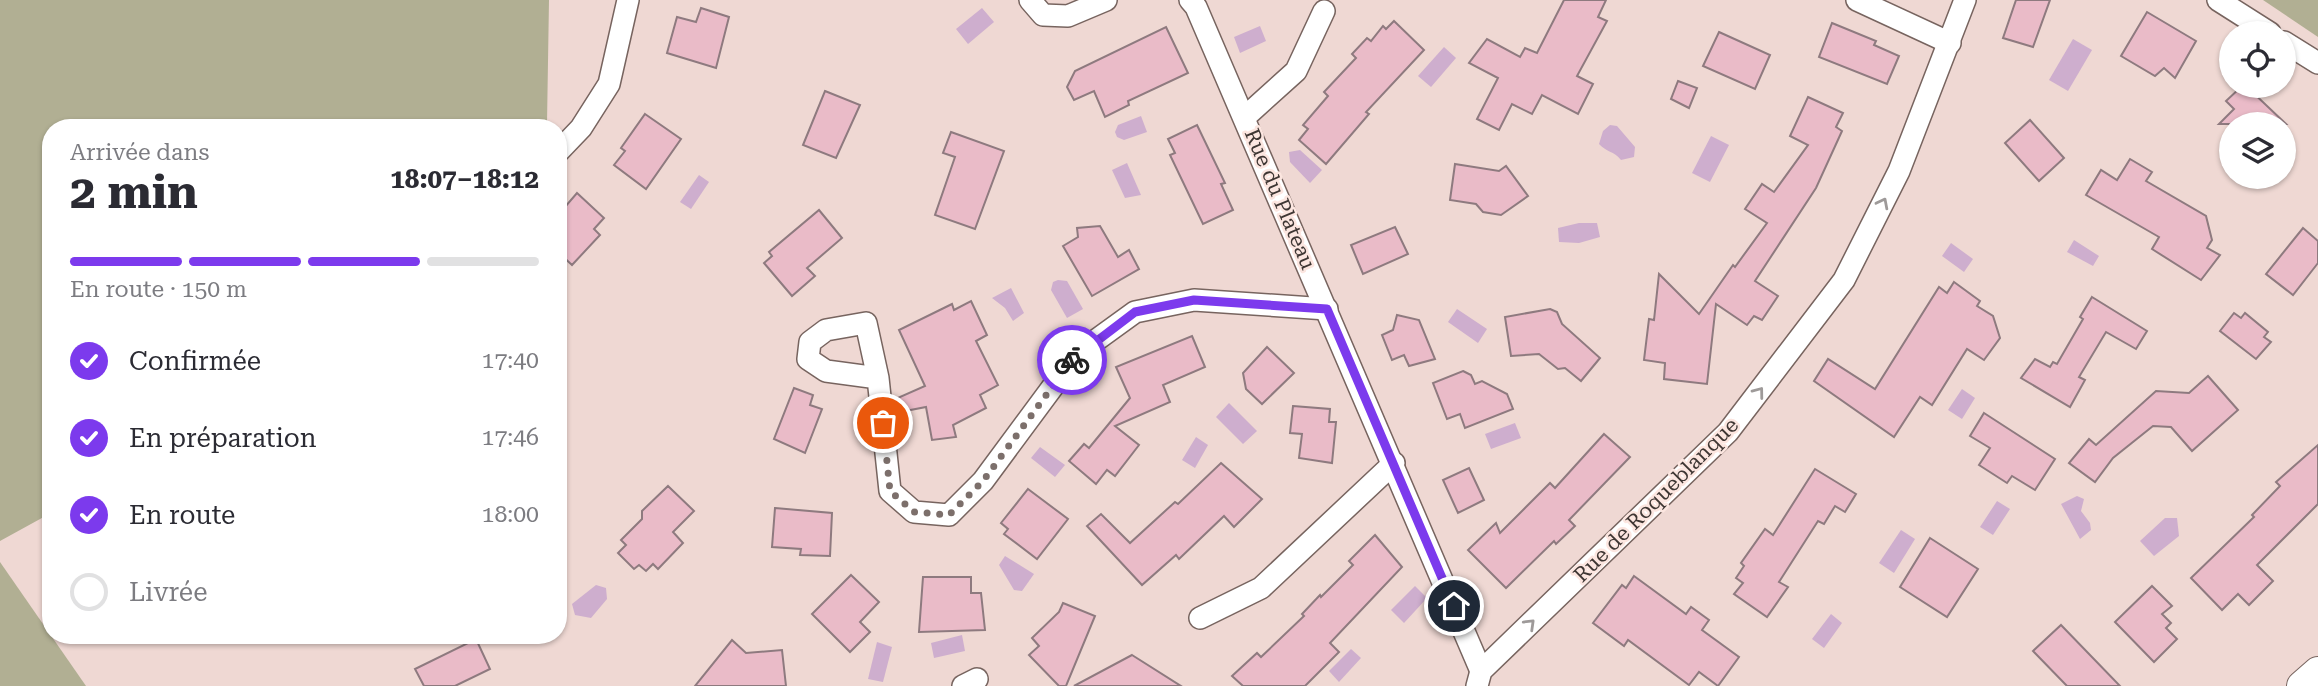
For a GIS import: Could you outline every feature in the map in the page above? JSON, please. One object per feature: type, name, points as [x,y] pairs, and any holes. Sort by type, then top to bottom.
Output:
[{"type":"street","points":[[567,143],[581,128],[609,85],[628,0]]},
{"type":"street","points":[[1030,0],[1043,15],[1068,16],[1107,0]]},
{"type":"street","name":"Rue du Plateau","points":[[1190,0],[1196,7],[1245,117],[1394,463],[1479,678]]},
{"type":"street","points":[[1857,0],[1950,43]]},
{"type":"street","name":"Rue de Roqueblanque","points":[[1479,678],[1728,432],[1843,280],[1899,171],[1965,0]]},
{"type":"street","points":[[2218,0],[2251,21]]},
{"type":"street","points":[[1245,117],[1296,71],[1324,11]]},
{"type":"street","points":[[2296,50],[2318,64]]},
{"type":"street","points":[[878,378],[890,491],[914,512],[949,515],[983,481],[1077,354],[1135,312],[1194,300],[1327,309]]},
{"type":"street","points":[[1200,618],[1261,588],[1394,463]]},
{"type":"street","points":[[2302,686],[2318,672]]},
{"type":"shaded area","points":[[0,0],[549,0],[547,119],[42,119],[42,518],[0,541]]},
{"type":"shaded area","points":[[2263,0],[2318,0],[2318,37]]},
{"type":"shaded area","points":[[982,8],[994,22],[968,44],[956,29]]},
{"type":"shaded area","points":[[1260,26],[1266,41],[1240,53],[1234,37]]},
{"type":"shaded area","points":[[2073,39],[2092,50],[2068,91],[2049,80]]},
{"type":"shaded area","points":[[1444,47],[1456,58],[1431,87],[1418,76]]},
{"type":"shaded area","points":[[1141,116],[1147,132],[1124,140],[1117,137],[1115,132],[1118,125]]},
{"type":"shaded area","points":[[1610,125],[1617,126],[1635,147],[1634,157],[1621,160],[1599,144],[1603,131]]},
{"type":"shaded area","points":[[1711,136],[1729,145],[1710,182],[1692,173]]},
{"type":"shaded area","points":[[1300,150],[1322,170],[1310,183],[1290,162],[1289,152]]},
{"type":"shaded area","points":[[1127,163],[1141,195],[1125,198],[1112,170]]},
{"type":"shaded area","points":[[699,175],[709,182],[691,209],[680,202]]},
{"type":"shaded area","points":[[1579,223],[1597,223],[1600,237],[1579,243],[1559,242],[1558,228]]},
{"type":"shaded area","points":[[2074,240],[2099,256],[2093,266],[2067,252]]},
{"type":"shaded area","points":[[1951,243],[1973,259],[1964,272],[1942,256]]},
{"type":"shaded area","points":[[1067,281],[1083,309],[1067,318],[1051,290],[1053,282]]},
{"type":"shaded area","points":[[1011,288],[1024,313],[1013,321],[1005,308],[992,298]]},
{"type":"shaded area","points":[[1457,309],[1487,329],[1478,343],[1448,322]]},
{"type":"shaded area","points":[[1962,389],[1975,398],[1962,419],[1948,410]]},
{"type":"shaded area","points":[[1229,403],[1257,431],[1243,444],[1216,417]]},
{"type":"shaded area","points":[[1515,423],[1521,438],[1491,449],[1485,434]]},
{"type":"shaded area","points":[[1196,437],[1208,445],[1195,468],[1182,460]]},
{"type":"shaded area","points":[[1040,447],[1065,465],[1055,477],[1031,458]]},
{"type":"shaded area","points":[[2077,496],[2084,499],[2081,511],[2090,523],[2091,530],[2080,539],[2061,504]]},
{"type":"shaded area","points":[[1997,501],[2010,509],[1993,535],[1980,527]]},
{"type":"shaded area","points":[[2165,518],[2177,518],[2179,536],[2154,556],[2140,541]]},
{"type":"shaded area","points":[[1901,530],[1915,539],[1894,573],[1879,563]]},
{"type":"shaded area","points":[[1005,556],[1034,574],[1022,591],[1014,590],[999,565]]},
{"type":"shaded area","points":[[0,562],[42,623],[42,644],[57,644],[86,686],[0,686]]},
{"type":"shaded area","points":[[596,585],[606,588],[607,599],[591,618],[575,615],[572,604]]},
{"type":"shaded area","points":[[1415,586],[1427,598],[1404,623],[1391,610]]},
{"type":"shaded area","points":[[1831,614],[1842,623],[1824,648],[1812,639]]},
{"type":"shaded area","points":[[962,635],[965,651],[934,658],[931,643]]},
{"type":"shaded area","points":[[877,642],[892,647],[883,682],[868,679]]},
{"type":"shaded area","points":[[1351,649],[1361,658],[1339,682],[1329,671]]},
{"type":"building","points":[[1564,0],[1606,0],[1598,17],[1607,21],[1577,76],[1593,84],[1578,114],[1542,95],[1532,114],[1512,104],[1499,130],[1477,119],[1498,78],[1469,63],[1487,39],[1520,57],[1525,48],[1537,53]]},
{"type":"building","points":[[2016,0],[2050,0],[2033,47],[2003,38]]},
{"type":"building","points":[[701,8],[729,17],[716,68],[667,53],[677,17],[696,22]]},
{"type":"building","points":[[2147,12],[2196,41],[2175,78],[2164,68],[2155,76],[2121,56]]},
{"type":"building","points":[[1394,21],[1424,50],[1366,112],[1369,114],[1326,164],[1299,140],[1308,129],[1303,125],[1328,96],[1324,92],[1356,58],[1352,54],[1367,38],[1371,41],[1383,26],[1386,29]]},
{"type":"building","points":[[1832,23],[1876,41],[1874,45],[1899,56],[1887,84],[1819,57]]},
{"type":"building","points":[[1166,27],[1188,73],[1128,101],[1129,105],[1105,117],[1094,91],[1074,100],[1067,87],[1075,71]]},
{"type":"building","points":[[1719,32],[1770,55],[1755,89],[1703,66]]},
{"type":"building","points":[[1678,81],[1697,88],[1689,108],[1671,99]]},
{"type":"building","points":[[825,91],[860,105],[836,158],[803,145]]},
{"type":"building","points":[[1808,97],[1843,113],[1836,127],[1842,131],[1816,188],[1755,281],[1778,296],[1762,320],[1754,316],[1747,325],[1716,304],[1707,384],[1664,379],[1665,363],[1644,360],[1649,319],[1654,320],[1659,274],[1699,314],[1767,223],[1745,209],[1762,184],[1774,192],[1808,145],[1790,136]]},
{"type":"building","points":[[2229,98],[2259,98],[2273,112],[2231,112],[2234,109],[2226,101]]},
{"type":"building","points":[[645,114],[681,139],[646,189],[614,165],[625,151],[621,148]]},
{"type":"building","points":[[2030,120],[2064,158],[2039,181],[2005,143]]},
{"type":"building","points":[[1197,125],[1225,183],[1221,184],[1233,210],[1203,224],[1170,155],[1175,153],[1168,139]]},
{"type":"building","points":[[951,132],[1004,151],[975,229],[935,215],[955,157],[943,153]]},
{"type":"building","points":[[2130,159],[2152,172],[2146,181],[2206,216],[2212,240],[2207,248],[2220,255],[2201,280],[2152,249],[2159,237],[2086,195],[2101,170],[2117,180]]},
{"type":"building","points":[[1455,164],[1499,171],[1506,166],[1528,196],[1501,215],[1483,212],[1476,204],[1450,200]]},
{"type":"building","points":[[577,193],[604,218],[594,229],[600,235],[572,265],[567,260],[567,205]]},
{"type":"building","points":[[819,210],[842,238],[807,268],[815,276],[792,296],[764,263],[772,256],[769,252]]},
{"type":"building","points":[[1100,226],[1118,257],[1129,250],[1139,269],[1092,296],[1063,246],[1078,237],[1077,228]]},
{"type":"building","points":[[1395,227],[1408,254],[1363,274],[1351,245]]},
{"type":"building","points":[[2303,228],[2318,241],[2318,263],[2293,295],[2266,274]]},
{"type":"building","points":[[1954,282],[1980,301],[1977,306],[1993,316],[2000,338],[1984,360],[1967,349],[1932,405],[1920,397],[1894,437],[1814,381],[1828,359],[1875,389],[1939,287],[1947,293]]},
{"type":"building","points":[[2092,297],[2147,331],[2136,349],[2106,332],[2079,377],[2085,380],[2070,407],[2021,378],[2035,359],[2050,367],[2053,362],[2057,364],[2083,319],[2080,317]]},
{"type":"building","points":[[971,301],[987,335],[976,341],[998,385],[980,395],[986,408],[953,425],[956,437],[932,440],[926,407],[895,413],[893,400],[925,386],[899,330],[952,304],[954,310]]},
{"type":"building","points":[[1550,309],[1557,312],[1562,324],[1600,358],[1581,381],[1565,368],[1558,369],[1539,354],[1511,356],[1505,317]]},
{"type":"building","points":[[2234,313],[2241,318],[2245,313],[2268,332],[2264,337],[2271,342],[2256,359],[2220,331]]},
{"type":"building","points":[[1397,315],[1419,320],[1435,359],[1409,366],[1404,355],[1392,360],[1382,335],[1393,330]]},
{"type":"building","points":[[1192,336],[1205,367],[1163,385],[1170,402],[1115,426],[1139,445],[1115,476],[1107,470],[1096,484],[1069,461],[1084,444],[1089,448],[1130,398],[1116,367]]},
{"type":"building","points":[[1267,347],[1294,373],[1262,404],[1246,389],[1243,373]]},
{"type":"building","points":[[1463,371],[1471,375],[1475,384],[1482,381],[1507,394],[1513,409],[1465,428],[1460,414],[1447,419],[1433,383]]},
{"type":"building","points":[[2208,376],[2238,410],[2192,451],[2171,427],[2153,426],[2113,458],[2095,482],[2069,463],[2089,439],[2096,445],[2156,391],[2189,393]]},
{"type":"building","points":[[794,388],[813,395],[810,405],[822,409],[805,453],[774,439]]},
{"type":"building","points":[[1293,406],[1330,409],[1329,422],[1336,422],[1332,463],[1299,458],[1302,434],[1290,433]]},
{"type":"building","points":[[1984,413],[2055,459],[2035,490],[2012,476],[2007,483],[1979,465],[1990,448],[1970,436]]},
{"type":"building","points":[[1604,434],[1630,457],[1569,520],[1575,526],[1556,544],[1554,541],[1506,588],[1468,550],[1496,523],[1500,533],[1550,483],[1555,488]]},
{"type":"building","points":[[2318,445],[2318,504],[2257,565],[2273,581],[2249,605],[2238,594],[2222,610],[2191,578],[2254,517],[2252,515],[2280,486],[2276,482]]},
{"type":"building","points":[[1221,463],[1262,499],[1234,527],[1224,516],[1179,559],[1176,555],[1142,585],[1087,526],[1101,514],[1130,543],[1175,502],[1178,504]]},
{"type":"building","points":[[1469,468],[1484,500],[1458,513],[1443,480]]},
{"type":"building","points":[[1815,469],[1856,494],[1845,512],[1835,506],[1824,524],[1818,521],[1779,582],[1788,587],[1767,617],[1734,594],[1743,583],[1736,578],[1744,566],[1741,563],[1765,529],[1773,535]]},
{"type":"building","points":[[668,486],[694,511],[673,532],[683,543],[658,569],[653,564],[646,571],[639,565],[634,569],[618,553],[626,545],[621,540],[642,519],[642,511]]},
{"type":"building","points":[[1028,489],[1068,519],[1037,559],[1004,534],[1008,529],[1001,523]]},
{"type":"building","points":[[775,508],[832,513],[830,556],[800,555],[801,549],[772,547]]},
{"type":"building","points":[[1375,535],[1402,567],[1330,643],[1339,652],[1305,686],[1243,686],[1232,676],[1257,653],[1261,657],[1304,616],[1302,614],[1320,595],[1321,597],[1353,565],[1349,561]]},
{"type":"building","points":[[1930,538],[1978,569],[1947,617],[1900,587]]},
{"type":"building","points":[[851,575],[879,602],[860,622],[870,632],[850,652],[812,614]]},
{"type":"building","points":[[1634,576],[1686,614],[1691,607],[1709,620],[1702,630],[1739,657],[1718,686],[1699,672],[1689,685],[1628,640],[1624,646],[1593,623],[1622,585],[1626,588]]},
{"type":"building","points":[[923,577],[971,577],[971,593],[981,593],[985,630],[919,632]]},
{"type":"building","points":[[2152,586],[2172,606],[2162,614],[2171,623],[2166,628],[2177,639],[2154,662],[2115,622]]},
{"type":"building","points":[[1063,603],[1095,616],[1066,686],[1059,686],[1029,655],[1039,646],[1032,638],[1059,612]]},
{"type":"building","points":[[2061,625],[2120,686],[2067,686],[2033,651]]},
{"type":"building","points":[[732,640],[746,653],[782,650],[786,686],[695,686]]},
{"type":"building","points":[[466,644],[478,644],[490,669],[455,686],[424,686],[415,669]]},
{"type":"building","points":[[1132,655],[1181,686],[1074,686]]},
{"type":"way so far","points":[[883,423],[890,491],[914,512],[949,515],[983,481],[1072,360]]},
{"type":"route","points":[[1072,360],[1135,312],[1174,304],[1194,300],[1327,309],[1454,606]]}]
